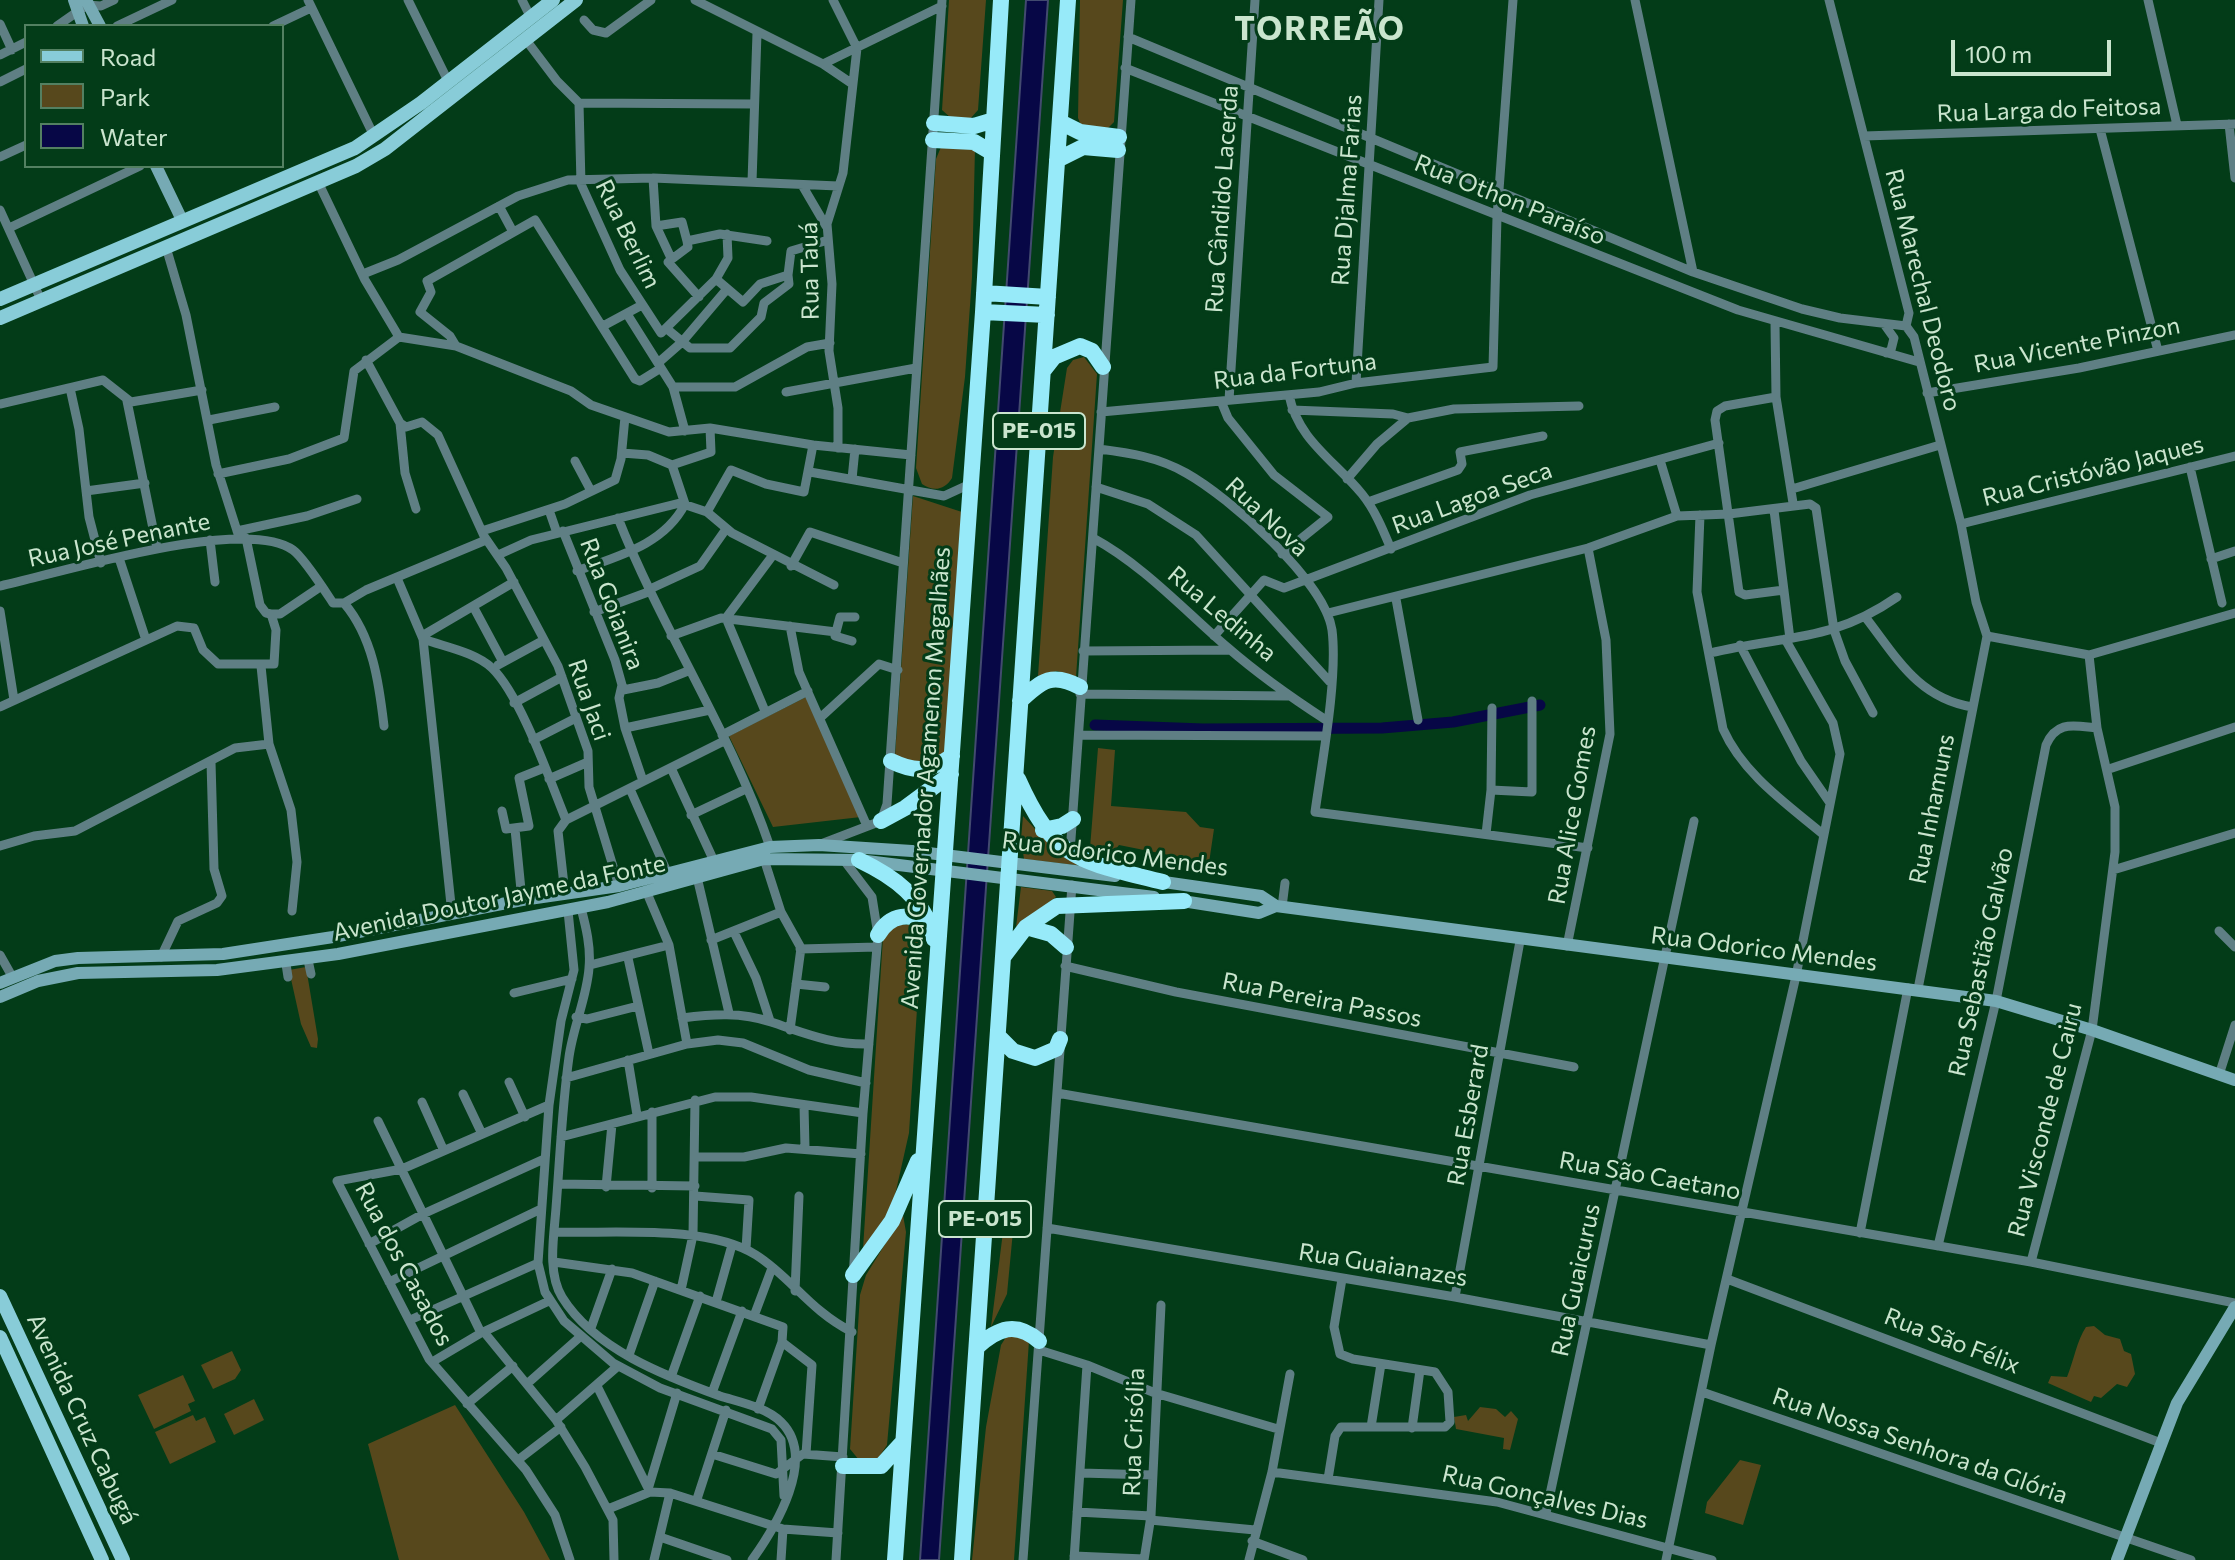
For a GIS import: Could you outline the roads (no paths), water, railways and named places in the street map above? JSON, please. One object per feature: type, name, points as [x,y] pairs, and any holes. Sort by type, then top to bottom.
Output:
[{"type":"highway","name":"Avenida Governador Agamenon Magalhães","points":[[895,1560],[936,965],[952,863],[951,774],[970,484],[991,312],[991,152],[1001,0]]},
{"type":"highway","name":"PE-015","points":[[962,1560],[1003,957],[1002,869],[1015,774],[1043,371],[1040,297],[1057,160],[1068,0]]},
{"type":"highway","points":[[934,131],[994,120]]},
{"type":"highway","points":[[1060,122],[1080,132],[1119,143]]},
{"type":"highway","points":[[934,131],[974,142],[991,152]]},
{"type":"highway","points":[[1057,160],[1083,147],[1119,143]]},
{"type":"highway","points":[[992,294],[1040,297]]},
{"type":"highway","points":[[991,312],[1039,315]]},
{"type":"highway","points":[[1043,371],[1054,357],[1080,346],[1092,351],[1103,367]]},
{"type":"highway","points":[[1020,701],[1050,678],[1058,677],[1080,690]]},
{"type":"highway","points":[[891,761],[917,772],[939,765],[952,756]]},
{"type":"highway","points":[[874,824],[905,808],[951,774]]},
{"type":"highway","points":[[1015,774],[1043,830],[1070,853],[1163,882]]},
{"type":"highway","points":[[1043,830],[1062,826],[1073,819]]},
{"type":"highway","points":[[851,860],[904,887],[927,916],[936,965]]},
{"type":"highway","points":[[1003,957],[1026,927],[1057,906],[1184,901]]},
{"type":"highway","points":[[877,941],[883,926],[902,916],[918,918],[933,936]]},
{"type":"highway","points":[[1026,927],[1051,934],[1066,947]]},
{"type":"highway","points":[[998,1036],[1013,1051],[1035,1058],[1056,1049],[1060,1039]]},
{"type":"highway","points":[[853,1275],[892,1221],[924,1145]]},
{"type":"highway","points":[[977,1347],[1008,1327],[1023,1329],[1039,1345]]},
{"type":"highway","points":[[843,1462],[881,1466],[903,1441]]},
{"type":"main road","points":[[74,0],[80,20]]},
{"type":"main road","points":[[0,299],[315,166],[374,136],[553,0]]},
{"type":"main road","points":[[0,318],[319,184],[385,149],[576,0]]},
{"type":"main road","points":[[88,2],[99,24]]},
{"type":"main road","points":[[157,168],[182,220]]},
{"type":"main road","name":"Avenida Doutor Jayme da Fonte","points":[[0,983],[66,960],[223,954],[333,937],[528,899],[619,886],[713,859],[819,845],[1002,869]]},
{"type":"main road","name":"Avenida Doutor Jayme da Fonte","points":[[0,997],[38,981],[78,973],[287,970],[325,956],[647,893],[767,853],[851,860],[952,863]]},
{"type":"main road","name":"Rua Odorico Mendes","points":[[1002,869],[1163,882],[1261,896],[1279,906],[1520,941],[1913,988],[1996,1001],[2092,1030],[2235,1080]]},
{"type":"main road","name":"Rua Odorico Mendes","points":[[1002,869],[1072,885],[1259,913],[1279,906]]},
{"type":"main road","points":[[434,935],[443,928],[530,912],[534,907],[528,899]]},
{"type":"main road","points":[[325,956],[333,937]]},
{"type":"main road","name":"Avenida Cruz Cabugá","points":[[0,1296],[5,1319],[123,1560]]},
{"type":"main road","points":[[2117,1560],[2161,1443],[2195,1367],[2235,1305]]},
{"type":"main road","name":"Avenida Cruz Cabugá","points":[[0,1337],[102,1560]]},
{"type":"street","points":[[80,20],[88,2],[101,6],[114,0]]},
{"type":"street","points":[[121,24],[172,0]]},
{"type":"street","points":[[408,0],[448,81]]},
{"type":"street","points":[[522,0],[531,18]]},
{"type":"street","points":[[584,20],[593,30],[606,33],[651,0]]},
{"type":"street","points":[[833,0],[857,48]]},
{"type":"street","points":[[1070,853],[1131,0]]},
{"type":"street","name":"Rua Cândido Lacerda","points":[[1225,400],[1255,0]]},
{"type":"street","name":"Rua Djalma Farias","points":[[1356,383],[1379,0]]},
{"type":"street","points":[[1497,217],[1513,0]]},
{"type":"street","points":[[1635,0],[1693,272]]},
{"type":"street","name":"Rua Marechal Deodoro","points":[[1829,0],[1909,313],[1906,326],[1914,337],[1961,524],[1976,602],[1987,636]]},
{"type":"street","points":[[2148,0],[2177,125]]},
{"type":"street","points":[[698,1],[823,64],[851,83]]},
{"type":"street","points":[[823,64],[942,3]]},
{"type":"street","name":"Avenida Governador Agamenon Magalhães","points":[[874,824],[887,804],[891,761],[942,3]]},
{"type":"street","points":[[276,24],[309,4],[374,136]]},
{"type":"street","points":[[0,24],[12,50]]},
{"type":"street","points":[[752,182],[757,33]]},
{"type":"street","name":"Rua Othon Paraíso","points":[[1128,37],[1693,272],[1802,309],[1906,326]]},
{"type":"street","points":[[526,40],[557,81],[579,103],[754,104]]},
{"type":"street","points":[[0,55],[24,43]]},
{"type":"street","name":"Rua Tauá","points":[[838,448],[838,408],[830,343],[827,218],[838,186],[857,48]]},
{"type":"street","name":"Rua Othon Paraíso","points":[[1125,68],[1497,217],[1775,323],[1919,362]]},
{"type":"street","points":[[0,82],[24,70]]},
{"type":"street","name":"Rua Berlim","points":[[579,103],[580,179],[614,258],[642,305],[603,326]]},
{"type":"street","points":[[2232,124],[2235,178]]},
{"type":"street","name":"Rua Larga do Feitosa","points":[[1864,136],[2232,124]]},
{"type":"street","points":[[2100,129],[2158,351]]},
{"type":"street","points":[[0,157],[24,146]]},
{"type":"street","points":[[9,228],[136,168]]},
{"type":"street","points":[[363,274],[398,260],[534,190],[580,179],[653,178],[838,186]]},
{"type":"street","points":[[653,178],[656,226],[670,260],[699,297]]},
{"type":"street","points":[[319,184],[363,274],[399,337]]},
{"type":"street","points":[[667,329],[692,348],[733,346],[761,317],[764,303],[790,283],[791,251],[828,235],[802,185]]},
{"type":"street","points":[[499,206],[513,232]]},
{"type":"street","points":[[0,210],[41,300]]},
{"type":"street","name":"Rua da Fortuna","points":[[1101,412],[1289,395],[1356,383],[1493,367],[1497,217]]},
{"type":"street","points":[[456,346],[450,336],[420,312],[431,292],[427,280],[537,221],[637,380],[660,366],[727,289]]},
{"type":"street","points":[[656,226],[682,222],[688,247],[670,260]]},
{"type":"street","points":[[687,241],[727,234],[767,241]]},
{"type":"street","points":[[642,305],[659,331],[667,329],[716,279],[728,258],[727,234]]},
{"type":"street","points":[[166,247],[209,420],[218,474],[241,535],[260,605],[266,613],[283,612],[320,587]]},
{"type":"street","points":[[716,279],[743,302],[764,281],[788,275]]},
{"type":"street","name":"Rua Berlim","points":[[627,314],[673,387],[685,431]]},
{"type":"street","points":[[1775,323],[1776,397],[1793,503]]},
{"type":"street","points":[[1884,323],[1894,338],[1891,350],[1886,353]]},
{"type":"street","name":"Rua Vicente Pinzon","points":[[1927,393],[2079,368],[2235,335]]},
{"type":"street","points":[[218,474],[289,459],[344,438],[355,369],[399,337],[456,346],[571,391],[591,405],[669,432],[710,428],[813,445],[911,455]]},
{"type":"street","points":[[673,387],[735,387],[807,347],[830,343]]},
{"type":"street","points":[[366,360],[400,423],[405,473],[416,509]]},
{"type":"street","points":[[786,392],[916,368]]},
{"type":"street","points":[[0,404],[107,380],[127,401],[157,548]]},
{"type":"street","points":[[70,388],[101,563]]},
{"type":"street","points":[[127,401],[202,390]]},
{"type":"street","points":[[1289,395],[1292,410],[1314,446],[1368,502],[1391,549]]},
{"type":"street","points":[[1776,397],[1725,406],[1717,411],[1741,595],[1784,590]]},
{"type":"street","points":[[1225,400],[1228,418],[1274,475],[1328,517],[1282,554]]},
{"type":"street","points":[[1292,410],[1393,414],[1408,418],[1454,409],[1579,406]]},
{"type":"street","points":[[209,420],[275,407]]},
{"type":"street","points":[[241,535],[293,550],[333,603],[344,603],[484,535],[549,510],[618,477],[625,417]]},
{"type":"street","points":[[1347,479],[1377,444],[1408,418]]},
{"type":"street","name":"Rua Jaci","points":[[400,423],[406,427],[421,422],[438,435],[484,535],[514,582],[562,677],[576,718],[588,762],[595,807],[619,886]]},
{"type":"street","points":[[622,453],[648,455],[672,465],[711,452],[710,428]]},
{"type":"street","points":[[1368,502],[1458,470],[1462,464],[1459,454],[1468,449],[1543,436]]},
{"type":"street","name":"Rua Lagoa Seca","points":[[1251,595],[1264,580],[1280,589],[1530,495],[1719,443]]},
{"type":"street","points":[[707,512],[730,471],[777,487],[804,492],[813,445]]},
{"type":"street","points":[[1792,489],[1940,445]]},
{"type":"street","points":[[852,479],[855,449]]},
{"type":"street","name":"Rua Nova","points":[[1099,449],[1161,461],[1188,474],[1225,501],[1282,554],[1328,613],[1333,646],[1315,812],[1486,834]]},
{"type":"street","name":"Rua Cristóvão Jaques","points":[[1961,524],[2235,456]]},
{"type":"street","points":[[1660,460],[1677,516]]},
{"type":"street","points":[[575,461],[591,491]]},
{"type":"street","points":[[672,465],[685,504]]},
{"type":"street","points":[[2190,467],[2222,603]]},
{"type":"street","points":[[810,472],[907,492],[944,496],[970,484]]},
{"type":"street","points":[[86,491],[145,483]]},
{"type":"street","points":[[1096,487],[1148,504],[1174,519],[1213,551],[1330,682]]},
{"type":"street","points":[[241,535],[357,499]]},
{"type":"street","points":[[498,555],[560,532],[675,503],[707,512],[726,529],[791,566],[834,585]]},
{"type":"street","points":[[1328,613],[1396,599],[1588,548],[1677,516],[1774,510],[1793,503],[1810,504],[1816,508],[1834,630],[1845,661],[1873,713]]},
{"type":"street","points":[[577,571],[631,550],[667,531],[685,504]]},
{"type":"street","name":"Rua Goianira","points":[[549,510],[615,660],[623,690],[619,698],[625,728],[643,781]]},
{"type":"street","points":[[1666,1560],[1711,1345],[1796,976],[1840,743],[1833,723],[1788,639],[1774,510]]},
{"type":"street","points":[[1700,515],[1697,592],[1723,729],[1731,747],[1747,768],[1824,835]]},
{"type":"street","points":[[618,518],[671,636],[710,710],[746,789],[767,853],[781,912],[800,948],[790,1030]]},
{"type":"street","points":[[594,612],[700,566],[726,529]]},
{"type":"street","points":[[791,566],[810,532],[903,563]]},
{"type":"street","name":"Rua José Penante","points":[[0,586],[157,548],[241,535]]},
{"type":"street","name":"Rua Ledinha","points":[[1093,538],[1127,559],[1230,650],[1326,728]]},
{"type":"street","points":[[210,540],[215,582]]},
{"type":"street","name":"Rua Alice Gomes","points":[[1567,946],[1610,734],[1606,640],[1588,548]]},
{"type":"street","points":[[2211,559],[2235,551]]},
{"type":"street","points":[[726,618],[773,555]]},
{"type":"street","points":[[119,558],[145,637]]},
{"type":"street","points":[[397,578],[423,637],[452,914]]},
{"type":"street","points":[[423,637],[514,582]]},
{"type":"street","points":[[1214,636],[1251,595]]},
{"type":"street","points":[[1710,653],[1834,630],[1866,618],[1897,597]]},
{"type":"street","points":[[1396,599],[1418,720]]},
{"type":"street","points":[[344,603],[354,614],[373,656],[384,726]]},
{"type":"street","points":[[473,606],[503,662]]},
{"type":"street","points":[[0,611],[14,700]]},
{"type":"street","points":[[0,707],[168,627],[192,627],[203,650],[218,664],[274,664],[276,630],[283,612]]},
{"type":"street","points":[[1987,636],[2089,655],[2235,613]]},
{"type":"street","points":[[271,614],[276,630]]},
{"type":"street","points":[[852,641],[836,639],[836,632],[843,615],[855,617]]},
{"type":"street","points":[[671,636],[717,618],[836,632]]},
{"type":"street","points":[[726,618],[765,711]]},
{"type":"street","points":[[1866,618],[1926,690],[1939,699],[1972,707]]},
{"type":"street","points":[[790,626],[793,654],[801,676],[874,824]]},
{"type":"street","name":"Rua Inhamuns","points":[[1860,1233],[1987,636]]},
{"type":"street","points":[[423,637],[478,659],[493,669],[533,740],[566,820]]},
{"type":"street","points":[[493,669],[544,640]]},
{"type":"street","points":[[1740,645],[1801,761],[1830,803]]},
{"type":"street","points":[[1083,651],[1230,650]]},
{"type":"street","name":"Rua Visconde de Cairu","points":[[2031,1262],[2092,1030],[2113,870],[2115,807],[2109,769],[2097,728],[2089,655]]},
{"type":"street","points":[[820,718],[879,664],[898,670]]},
{"type":"street","points":[[261,666],[269,744],[291,810],[297,862],[292,911]]},
{"type":"street","points":[[623,690],[658,683],[688,671]]},
{"type":"street","points":[[801,676],[812,674]]},
{"type":"street","points":[[514,703],[562,677]]},
{"type":"street","points":[[1080,690],[1288,696]]},
{"type":"street","points":[[565,894],[558,831],[566,820],[671,768],[765,711],[808,691]]},
{"type":"street","points":[[1491,790],[1532,792],[1532,702]]},
{"type":"street","points":[[1492,708],[1491,790],[1486,834],[1588,848]]},
{"type":"street","points":[[625,728],[710,710]]},
{"type":"street","points":[[533,740],[576,718]]},
{"type":"street","name":"Rua Sebastião Galvão","points":[[1938,1246],[1996,1001],[2046,745],[2051,733],[2065,725],[2097,728]]},
{"type":"street","points":[[2109,769],[2235,727]]},
{"type":"street","points":[[1079,735],[1326,728]]},
{"type":"street","points":[[0,846],[34,836],[75,831],[235,748],[269,744]]},
{"type":"street","points":[[161,957],[178,921],[217,903],[222,896],[214,869],[211,762]]},
{"type":"street","points":[[549,779],[588,762]]},
{"type":"street","points":[[502,811],[506,829],[529,826],[519,778],[544,768]]},
{"type":"street","points":[[671,768],[713,859]]},
{"type":"street","points":[[630,789],[668,874]]},
{"type":"street","points":[[691,815],[746,789]]},
{"type":"street","name":"Rua Guaicurus","points":[[1546,1513],[1694,821]]},
{"type":"street","name":"Avenida Doutor Jayme da Fonte","points":[[819,845],[874,824]]},
{"type":"street","points":[[515,829],[528,899]]},
{"type":"street","points":[[2113,870],[2235,833]]},
{"type":"street","name":"Avenida Governador Agamenon Magalhães","points":[[836,1560],[863,1113],[877,941],[872,897],[851,860]]},
{"type":"street","points":[[697,877],[729,1013]]},
{"type":"street","points":[[1279,906],[1285,883]]},
{"type":"street","points":[[1023,1560],[1072,885]]},
{"type":"street","points":[[647,893],[669,945],[687,1044]]},
{"type":"street","points":[[574,909],[590,965],[576,1017],[561,1120],[554,1232],[554,1262],[559,1291],[570,1308],[591,1328],[629,1355],[671,1377],[758,1409],[786,1427],[794,1459],[779,1527],[781,1560]]},
{"type":"street","points":[[574,909],[571,984],[561,1021],[544,1159],[538,1263],[549,1301],[581,1336],[618,1366],[677,1393],[772,1429],[781,1440],[784,1507]]},
{"type":"street","points":[[711,940],[781,912]]},
{"type":"street","points":[[2219,931],[2235,947]]},
{"type":"street","points":[[734,932],[756,978],[770,1021]]},
{"type":"street","points":[[800,948],[877,941]]},
{"type":"street","name":"Rua Esberard","points":[[1455,1297],[1520,941]]},
{"type":"street","points":[[590,965],[628,958],[669,945]]},
{"type":"street","points":[[0,955],[13,978]]},
{"type":"street","points":[[628,958],[649,1054]]},
{"type":"street","points":[[308,960],[311,974]]},
{"type":"street","name":"Rua Pereira Passos","points":[[1065,966],[1176,992],[1574,1067]]},
{"type":"street","points":[[514,993],[571,984],[583,992]]},
{"type":"street","points":[[796,984],[825,987]]},
{"type":"street","points":[[576,1017],[587,1019],[638,1006]]},
{"type":"street","points":[[682,1018],[729,1013],[770,1021],[833,1043],[869,1044]]},
{"type":"street","points":[[2219,1075],[2235,1025]]},
{"type":"street","points":[[566,1078],[687,1044],[718,1040],[743,1043],[809,1070],[866,1083]]},
{"type":"street","points":[[628,1060],[637,1115]]},
{"type":"street","points":[[509,1082],[525,1117]]},
{"type":"street","name":"Rua São Caetano","points":[[1057,1093],[2031,1262],[2235,1305]]},
{"type":"street","points":[[463,1094],[482,1134]]},
{"type":"street","points":[[561,1137],[695,1100],[731,1096],[863,1113]]},
{"type":"street","points":[[681,1290],[693,1235],[695,1100]]},
{"type":"street","points":[[422,1102],[444,1151]]},
{"type":"street","points":[[402,1169],[549,1105]]},
{"type":"street","points":[[804,1105],[805,1148]]},
{"type":"street","points":[[652,1112],[652,1188]]},
{"type":"street","points":[[548,1120],[561,1120]]},
{"type":"street","points":[[378,1121],[461,1295],[483,1332],[559,1424],[608,1509],[614,1530],[614,1560]]},
{"type":"street","points":[[606,1187],[612,1124]]},
{"type":"street","points":[[695,1157],[728,1159],[805,1148],[861,1154]]},
{"type":"street","points":[[369,1244],[423,1214],[544,1159]]},
{"type":"street","name":"Rua dos Casados","points":[[402,1169],[337,1181],[432,1362],[518,1460],[555,1515],[570,1560]]},
{"type":"street","points":[[558,1184],[695,1191],[749,1200],[746,1249]]},
{"type":"street","points":[[795,1291],[799,1196]]},
{"type":"street","points":[[542,1197],[557,1197]]},
{"type":"street","points":[[389,1282],[541,1209]]},
{"type":"street","name":"Rua Guaianazes","points":[[1047,1228],[1455,1297],[1711,1345]]},
{"type":"street","points":[[554,1232],[693,1235],[746,1249],[772,1268],[815,1310],[852,1332]]},
{"type":"street","points":[[716,1302],[732,1245]]},
{"type":"street","points":[[554,1262],[612,1269],[655,1281],[785,1329],[758,1409]]},
{"type":"street","points":[[410,1320],[538,1263]]},
{"type":"street","points":[[754,1316],[772,1268]]},
{"type":"street","points":[[591,1328],[612,1269]]},
{"type":"street","points":[[1328,1479],[1338,1430],[1346,1426],[1445,1427],[1450,1422],[1450,1398],[1435,1372],[1346,1358],[1337,1351],[1334,1327],[1342,1279]]},
{"type":"street","name":"Rua São Félix","points":[[1727,1279],[2161,1443]]},
{"type":"street","points":[[629,1355],[655,1281]]},
{"type":"street","points":[[671,1377],[700,1296]]},
{"type":"street","points":[[432,1362],[483,1332],[549,1301]]},
{"type":"street","name":"Rua Crisólia","points":[[1144,1560],[1153,1475],[1161,1305]]},
{"type":"street","points":[[705,1403],[742,1311]]},
{"type":"street","points":[[528,1383],[581,1336]]},
{"type":"street","points":[[594,1347],[603,1337]]},
{"type":"street","points":[[782,1342],[812,1365],[806,1454]]},
{"type":"street","points":[[1039,1345],[1155,1393],[1278,1429]]},
{"type":"street","points":[[1371,1427],[1381,1364]]},
{"type":"street","points":[[1087,1365],[1074,1558],[1144,1560]]},
{"type":"street","points":[[467,1404],[513,1366]]},
{"type":"street","points":[[518,1460],[618,1366]]},
{"type":"street","points":[[1412,1428],[1420,1370]]},
{"type":"street","points":[[1249,1560],[1272,1472],[1290,1374]]},
{"type":"street","points":[[597,1386],[649,1489]]},
{"type":"street","name":"Rua Nossa Senhora da Glória","points":[[1702,1392],[2191,1560]]},
{"type":"street","points":[[649,1489],[677,1393]]},
{"type":"street","points":[[697,1499],[726,1410]]},
{"type":"street","points":[[712,1454],[776,1474],[794,1459],[806,1454],[843,1462]]},
{"type":"street","name":"Rua Gonçalves Dias","points":[[1272,1472],[1434,1492],[1546,1513],[1712,1560]]},
{"type":"street","points":[[1081,1473],[1153,1475]]},
{"type":"street","points":[[608,1509],[649,1489],[697,1499],[779,1527],[838,1533]]},
{"type":"street","points":[[654,1560],[670,1493]]},
{"type":"street","points":[[1077,1512],[1255,1530]]},
{"type":"street","points":[[752,1560],[779,1527]]},
{"type":"street","points":[[660,1537],[727,1560]]},
{"type":"street","points":[[1252,1541],[1303,1560]]},
{"type":"water","points":[[1026,0],[1048,0],[939,1560],[920,1560]]},
{"type":"waterway","points":[[1095,725],[1203,729],[1382,728],[1453,722],[1540,705]]},
{"type":"district","name":"TORREÃO","points":[[1320,29]]}]
